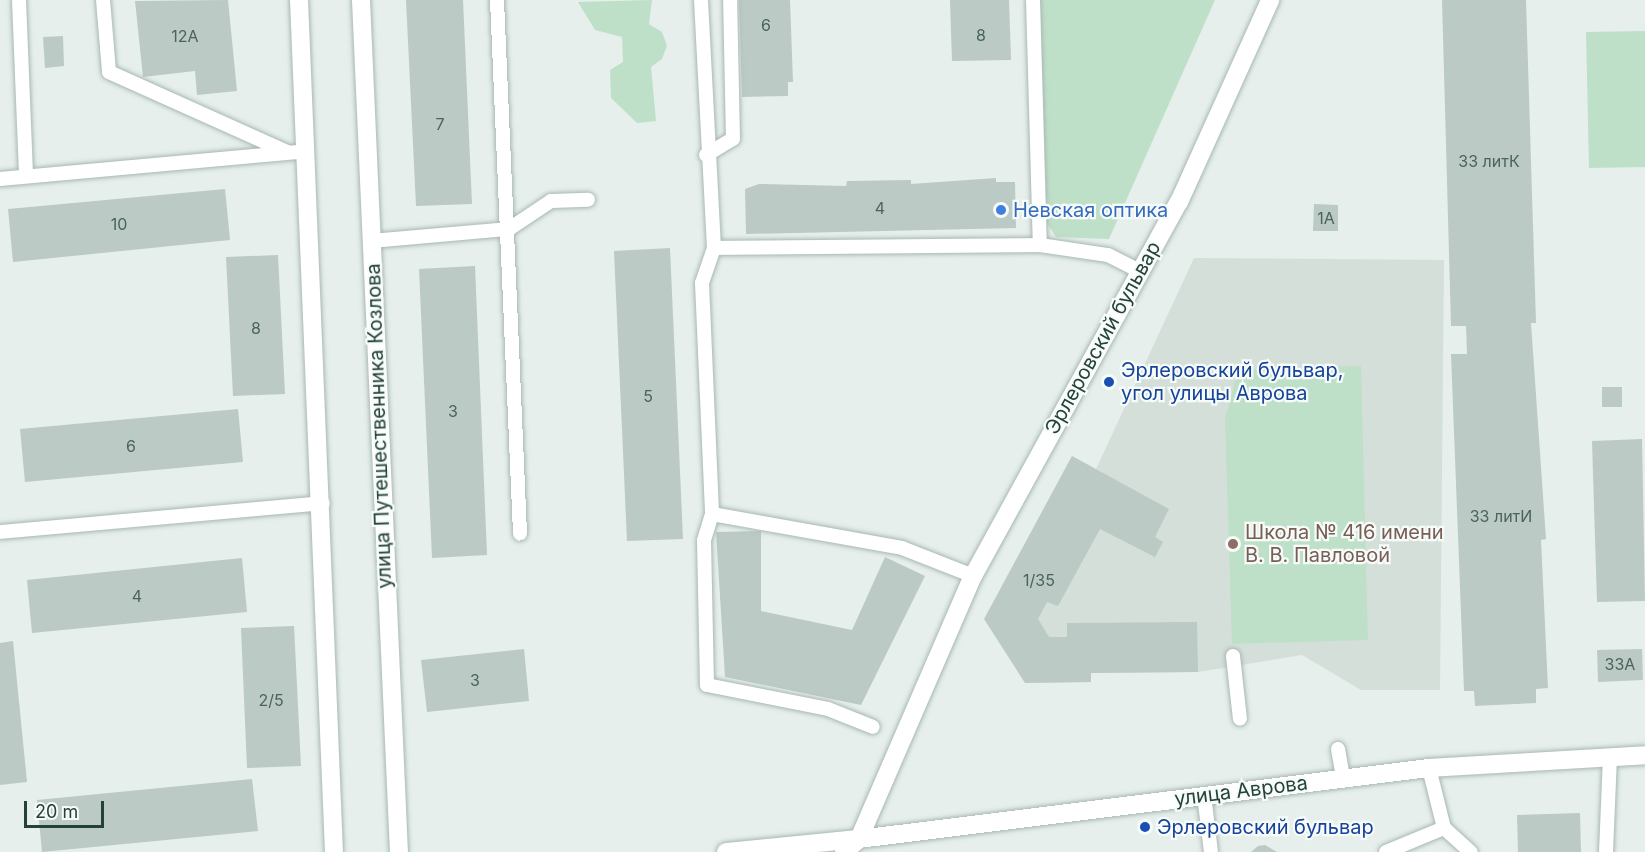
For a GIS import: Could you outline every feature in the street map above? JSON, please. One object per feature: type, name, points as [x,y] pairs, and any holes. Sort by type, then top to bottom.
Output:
[{"type":"street","points":[[299,0],[323,503],[334,852]]},
{"type":"street","name":"улица Путешественника Козлова","points":[[361,0],[399,852]]},
{"type":"street","name":"Эрлеровский бульвар","points":[[859,839],[973,576],[1140,271],[1219,118],[1270,0]]},
{"type":"street","name":"улица Аврова","points":[[726,852],[859,839],[1429,768],[1645,754]]},
{"type":"street","points":[[844,852],[859,839]]},
{"type":"lane","points":[[19,0],[26,175]]},
{"type":"lane","points":[[103,0],[109,72],[287,153]]},
{"type":"lane","points":[[497,0],[509,229],[520,534]]},
{"type":"lane","points":[[701,0],[706,155],[714,248],[702,283],[712,514],[704,541],[707,685],[828,709],[873,727]]},
{"type":"lane","points":[[706,155],[733,139],[730,0]]},
{"type":"lane","points":[[1033,0],[1040,245]]},
{"type":"lane","points":[[0,179],[306,151]]},
{"type":"lane","points":[[371,242],[509,229],[551,201],[588,200]]},
{"type":"lane","points":[[714,248],[1040,245],[1108,255],[1140,271]]},
{"type":"lane","points":[[0,532],[323,503]]},
{"type":"lane","points":[[712,514],[902,548],[973,576]]},
{"type":"lane","points":[[1233,656],[1240,719]]},
{"type":"lane","points":[[1338,749],[1343,778]]},
{"type":"lane","points":[[1606,852],[1611,756]]},
{"type":"lane","points":[[1429,768],[1444,828],[1471,852]]},
{"type":"lane","points":[[1204,795],[1211,852]]},
{"type":"lane","points":[[1386,852],[1444,828]]},
{"type":"shaded area","name":"Школа № 416 имени В. В. Павловой","points":[[1194,258],[1444,260],[1440,690],[1361,690],[1302,655],[1198,672],[1091,673],[1091,682],[1025,683],[985,619],[1072,456],[1096,469]]},
{"type":"green space","points":[[652,0],[649,24],[662,32],[667,46],[662,59],[651,67],[656,121],[637,123],[611,98],[610,70],[623,62],[622,37],[595,30],[578,2]]},
{"type":"green space","points":[[1040,0],[1215,0],[1109,239],[1056,237],[1047,223]]},
{"type":"green space","points":[[1645,31],[1645,167],[1589,168],[1586,32]]},
{"type":"green space","points":[[1361,366],[1368,640],[1232,644],[1225,419],[1238,370]]},
{"type":"building","points":[[228,0],[237,91],[197,95],[195,71],[143,77],[135,1]]},
{"type":"building","points":[[406,0],[463,0],[472,204],[416,206]]},
{"type":"building","points":[[739,0],[790,0],[793,82],[788,82],[788,96],[742,97]]},
{"type":"building","points":[[950,0],[1009,0],[1011,60],[952,61]]},
{"type":"building","points":[[1442,0],[1526,0],[1536,323],[1531,323],[1546,539],[1541,540],[1548,688],[1536,689],[1536,703],[1475,706],[1474,691],[1464,691],[1451,354],[1467,354],[1466,326],[1451,326]]},
{"type":"building","points":[[63,36],[64,66],[45,68],[43,37]]},
{"type":"building","points":[[996,178],[996,182],[1015,182],[1016,228],[746,234],[745,189],[759,184],[846,186],[847,181],[911,180],[911,184]]},
{"type":"building","points":[[225,189],[230,240],[13,262],[8,209]]},
{"type":"building","points":[[1314,204],[1338,205],[1338,231],[1313,231]]},
{"type":"building","points":[[670,248],[683,539],[627,541],[614,251]]},
{"type":"building","points":[[278,255],[285,394],[233,396],[226,257]]},
{"type":"building","points":[[475,266],[487,555],[432,558],[419,269]]},
{"type":"building","points":[[1602,387],[1622,387],[1622,407],[1602,407]]},
{"type":"building","points":[[238,409],[243,462],[25,482],[20,429]]},
{"type":"building","points":[[1642,439],[1645,601],[1597,602],[1592,441]]},
{"type":"building","points":[[1072,456],[1169,509],[1155,537],[1163,542],[1155,557],[1100,529],[1058,606],[1047,602],[1038,619],[1049,637],[1067,637],[1067,623],[1197,622],[1198,672],[1091,673],[1091,682],[1025,683],[984,619]]},
{"type":"building","points":[[761,531],[761,611],[852,630],[885,557],[925,576],[861,705],[725,677],[716,532]]},
{"type":"building","points":[[242,558],[247,612],[32,633],[27,580]]},
{"type":"building","points":[[294,626],[301,766],[247,768],[241,628]]},
{"type":"building","points":[[13,641],[27,782],[0,785],[0,643]]},
{"type":"building","points":[[524,649],[529,701],[427,712],[421,660]]},
{"type":"building","points":[[1642,649],[1643,680],[1598,682],[1597,650]]},
{"type":"building","points":[[252,779],[258,831],[42,852],[37,800]]},
{"type":"building","points":[[1580,813],[1581,852],[1518,852],[1517,815]]},
{"type":"building","points":[[1265,845],[1277,852],[1251,852],[1258,846]]},
{"type":"place","name":"Невская оптика","points":[[1001,210]]},
{"type":"place","name":"Эрлеровский бульвар, угол улицы Аврова","points":[[1109,382]]},
{"type":"place","name":"Школа № 416 имени В. В. Павловой","points":[[1233,544]]},
{"type":"place","name":"Эрлеровский бульвар","points":[[1145,827]]}]
